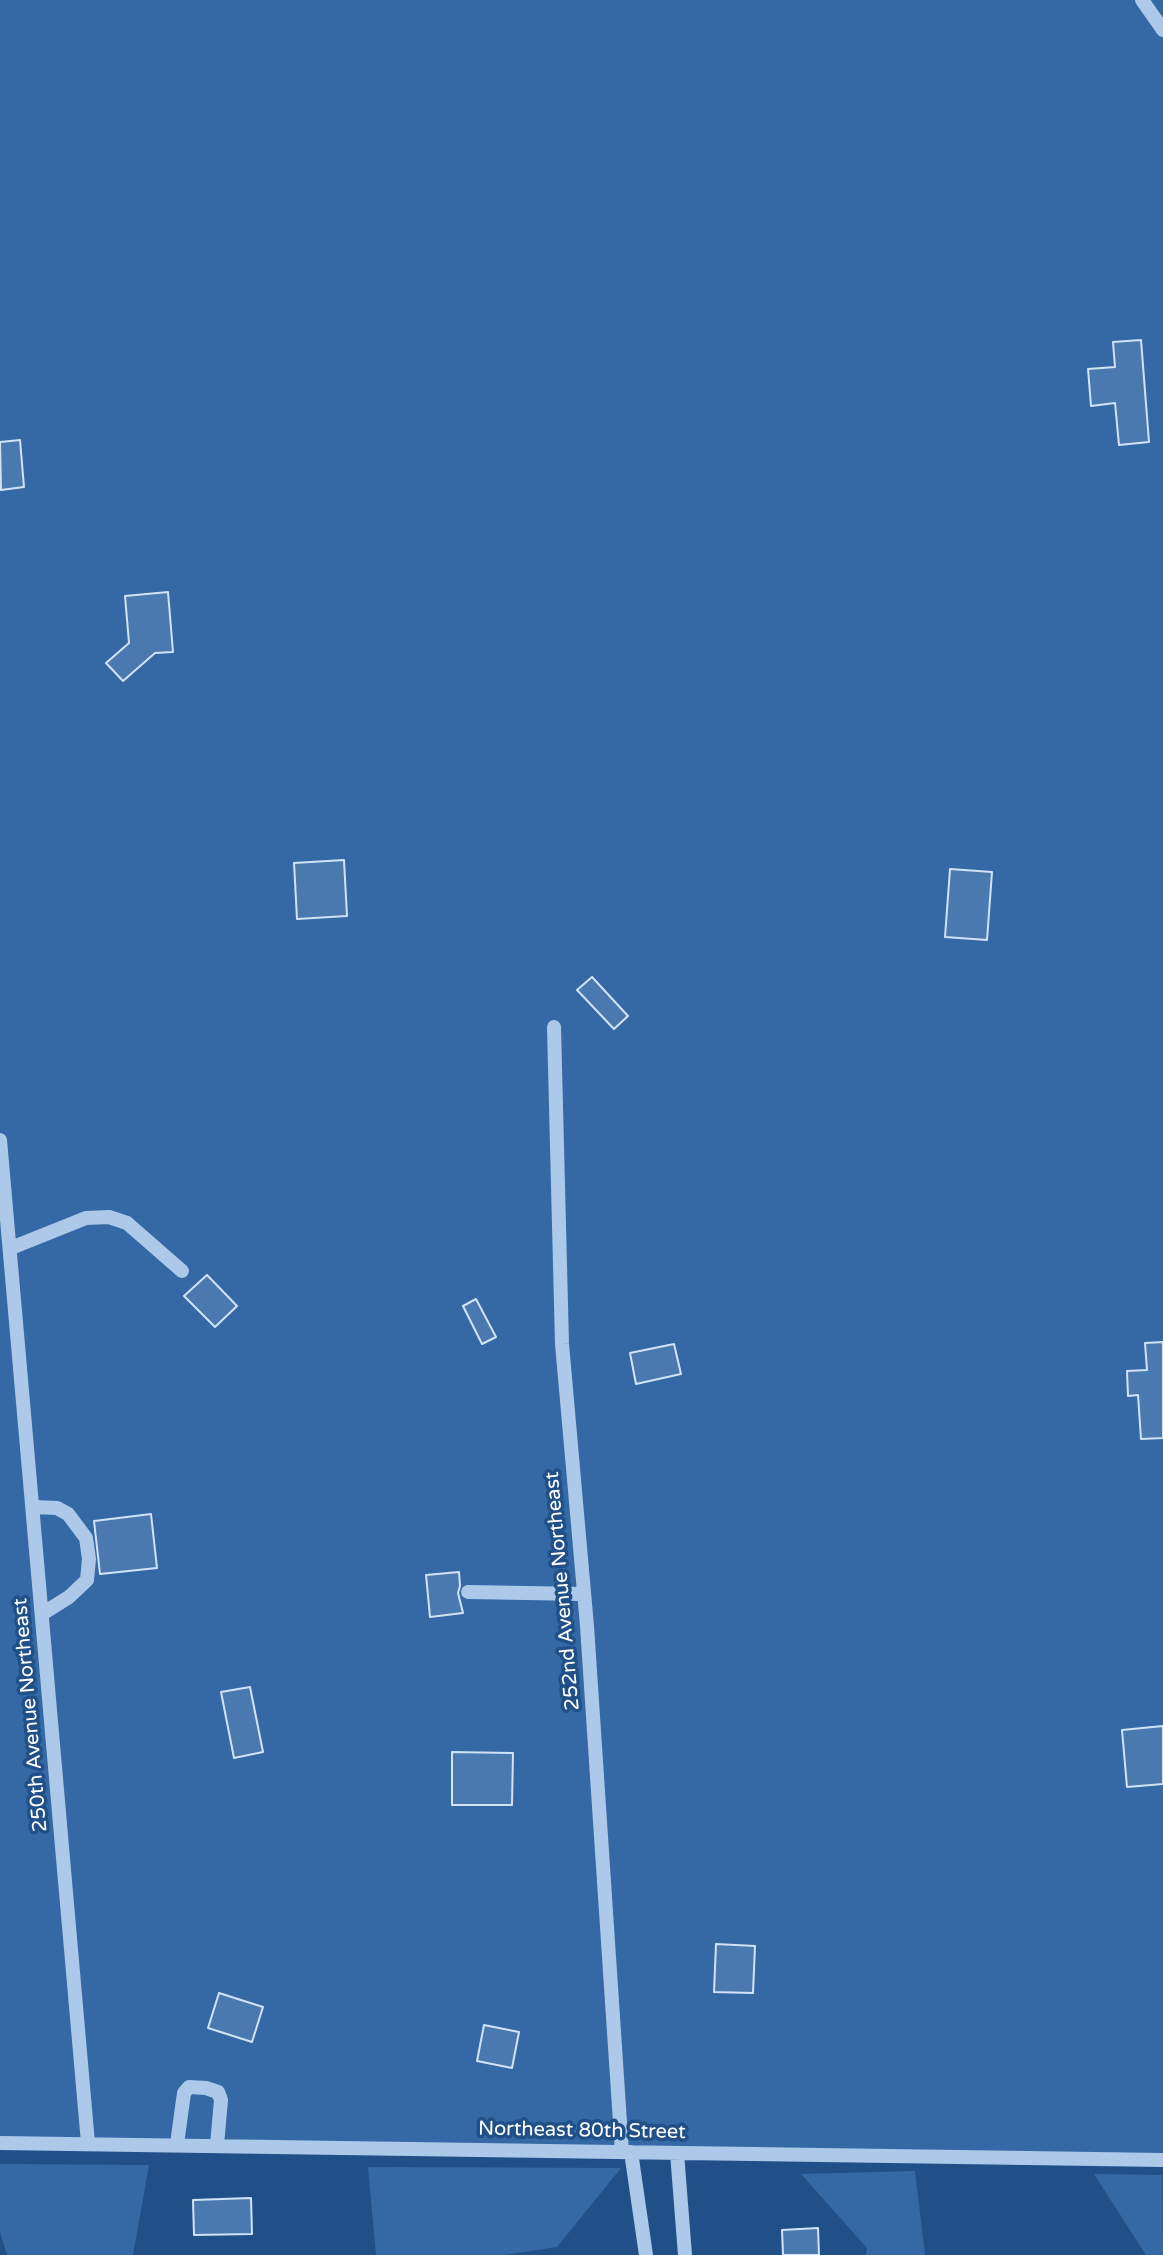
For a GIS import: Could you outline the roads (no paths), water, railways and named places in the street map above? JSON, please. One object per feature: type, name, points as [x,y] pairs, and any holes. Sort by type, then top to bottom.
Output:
[{"type":"street","points":[[1142,0],[1163,30]]},
{"type":"street","name":"252nd Avenue Northeast","points":[[554,1027],[562,1344],[626,2152],[646,2255]]},
{"type":"street","name":"250th Avenue Northeast","points":[[0,1140],[88,2143]]},
{"type":"street","points":[[11,1248],[86,1218],[109,1217],[127,1223],[182,1271]]},
{"type":"street","points":[[0,1310],[17,1318]]},
{"type":"street","points":[[33,1507],[57,1508],[68,1514],[86,1538],[89,1559],[87,1580],[69,1597],[42,1614]]},
{"type":"street","points":[[468,1592],[584,1594]]},
{"type":"street","points":[[177,2144],[184,2093],[189,2087],[218,2092],[221,2100],[217,2145]]},
{"type":"street","name":"Northeast 80th Street","points":[[0,2143],[1163,2160]]},
{"type":"street","points":[[677,2153],[685,2255]]}]
